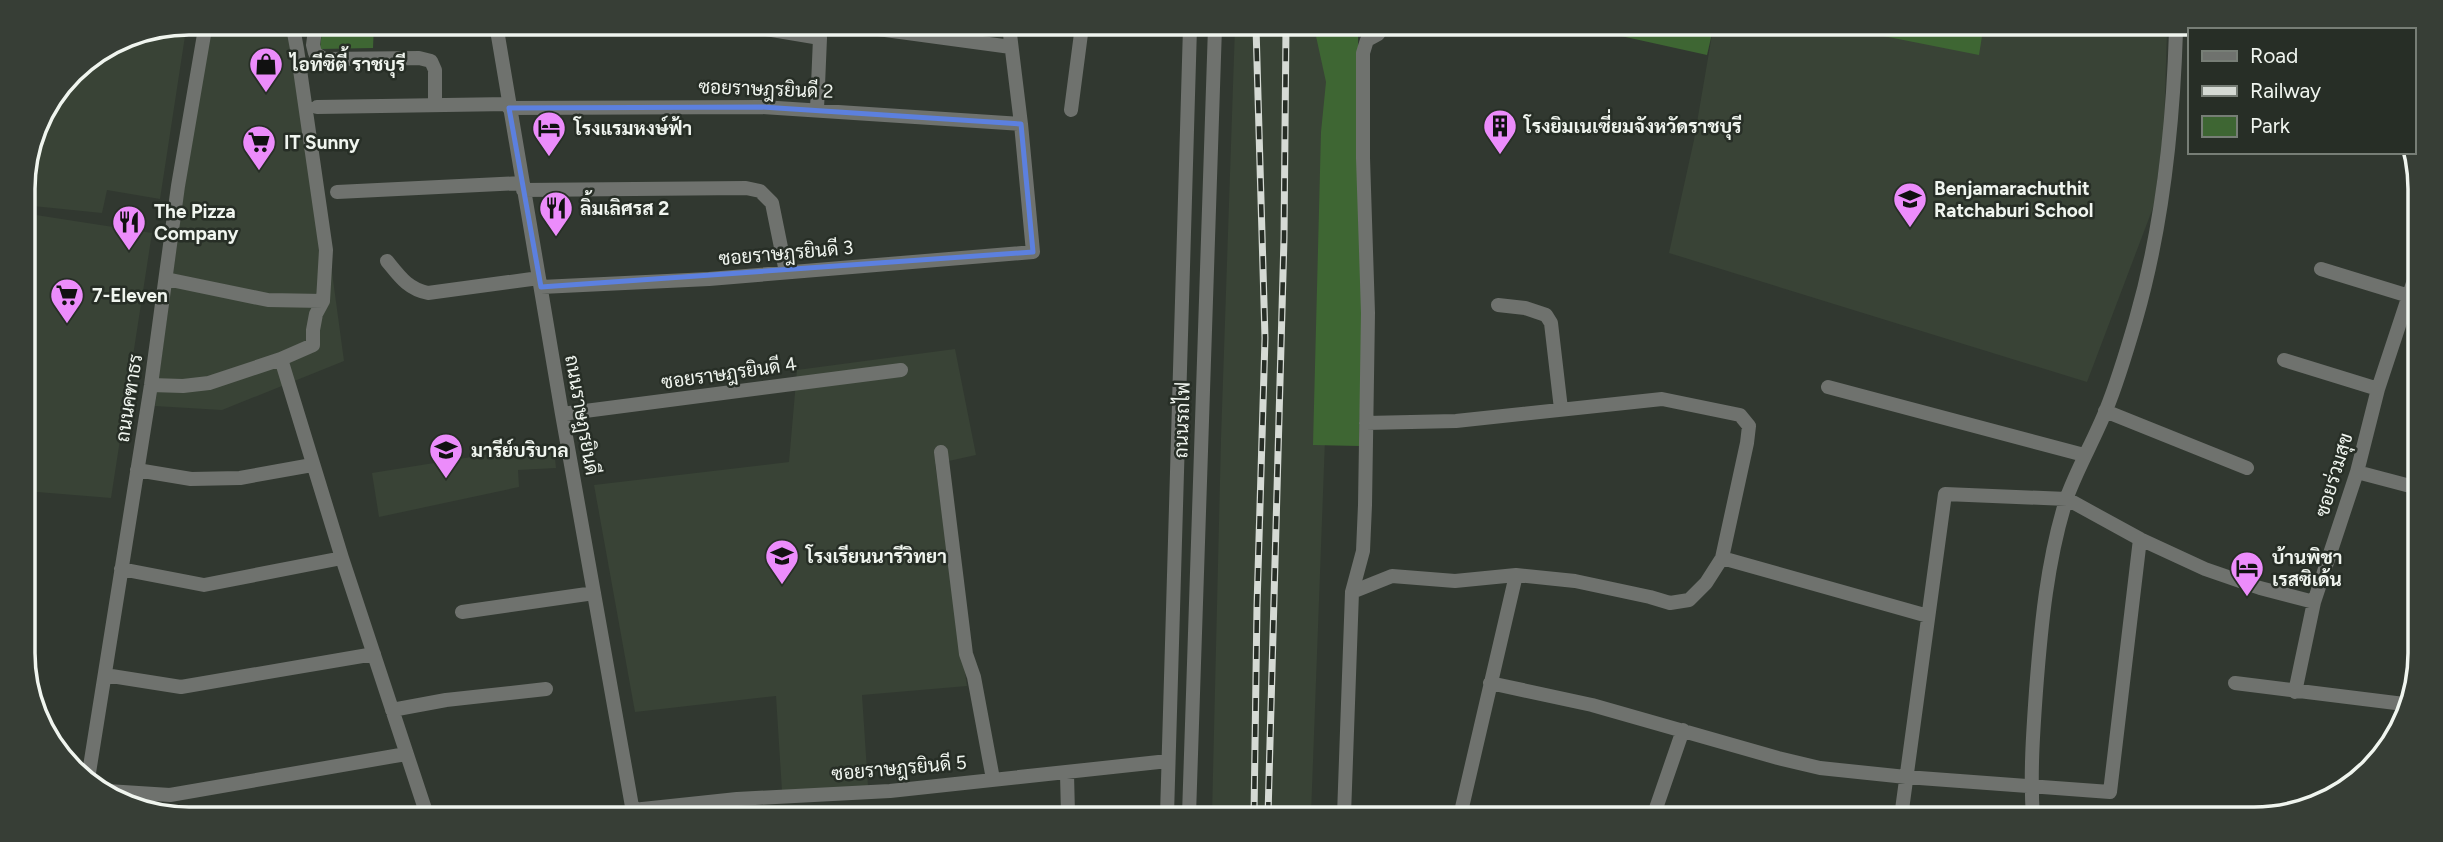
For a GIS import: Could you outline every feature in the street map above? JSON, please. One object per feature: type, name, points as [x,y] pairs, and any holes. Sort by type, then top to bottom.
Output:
[{"type":"street","name":"ถนนคฑาธร","points":[[89,770],[151,385],[178,186],[204,35]]},
{"type":"street","points":[[151,385],[183,386],[209,383],[281,359],[313,345],[316,314],[323,301],[326,250],[294,35]]},
{"type":"street","points":[[314,35],[313,45],[319,57],[419,58],[431,61],[435,70],[435,104]]},
{"type":"street","name":"ถนนราษฎรยินดี","points":[[498,35],[632,807]]},
{"type":"street","points":[[802,35],[820,38],[817,109]]},
{"type":"street","points":[[922,35],[1011,47]]},
{"type":"street","points":[[1010,35],[1021,124]]},
{"type":"street","points":[[1071,110],[1081,35]]},
{"type":"street","name":"ถนนรถไฟ","points":[[1167,807],[1190,35]]},
{"type":"street","name":"ถนนรถไฟ","points":[[1189,807],[1215,35]]},
{"type":"street","points":[[1345,807],[1352,592],[1363,551],[1368,313],[1363,53],[1367,40],[1376,35]]},
{"type":"street","points":[[2031,807],[2030,786],[2040,628],[2050,563],[2067,499],[2084,454],[2105,411],[2137,316],[2164,195],[2182,54],[2177,35]]},
{"type":"street","name":"ซอยราษฎรยินดี 2","points":[[317,107],[435,104],[762,107],[1021,124]]},
{"type":"street","name":"ซอยราษฎรยินดี 3","points":[[387,261],[414,290],[428,293],[540,283],[709,279],[1033,252],[1021,124]]},
{"type":"street","points":[[337,192],[522,186],[746,188],[760,191],[772,203],[786,272]]},
{"type":"street","points":[[2321,269],[2408,296]]},
{"type":"street","points":[[166,279],[268,300],[323,301]]},
{"type":"street","name":"ซอยร่วมสุข","points":[[2295,692],[2314,602],[2357,472],[2378,389],[2408,299]]},
{"type":"street","points":[[1498,305],[1525,308],[1546,315],[1550,323],[1561,409]]},
{"type":"street","points":[[281,359],[312,465],[424,807]]},
{"type":"street","points":[[2284,360],[2378,389]]},
{"type":"street","name":"ซอยราษฎรยินดี 4","points":[[562,414],[901,370]]},
{"type":"street","points":[[1828,387],[2084,454]]},
{"type":"street","points":[[1352,592],[1392,576],[1455,581],[1516,575],[1575,581],[1670,603],[1689,600],[1706,583],[1722,558],[1748,443],[1749,426],[1740,415],[1662,399],[1455,421],[1366,422]]},
{"type":"street","points":[[2105,411],[2247,468]]},
{"type":"street","points":[[941,452],[966,654],[974,677],[993,779]]},
{"type":"street","points":[[137,470],[191,479],[240,478],[312,465]]},
{"type":"street","points":[[2357,472],[2408,485]]},
{"type":"street","points":[[1902,807],[1945,494],[2067,499],[2140,539],[2205,569],[2260,588],[2314,602]]},
{"type":"street","points":[[1490,683],[1592,705],[1821,768],[2110,792],[2140,539]]},
{"type":"street","points":[[121,569],[204,585],[342,558]]},
{"type":"street","points":[[1722,558],[1928,616]]},
{"type":"street","points":[[1462,807],[1516,575]]},
{"type":"street","points":[[462,612],[594,593]]},
{"type":"street","points":[[105,675],[181,687],[374,654]]},
{"type":"street","points":[[2235,683],[2399,704]]},
{"type":"street","points":[[392,710],[446,700],[545,690]]},
{"type":"street","points":[[1656,807],[1683,730]]},
{"type":"street","points":[[124,792],[170,795],[406,754]]},
{"type":"street","name":"ซอยราษฎรยินดี 5","points":[[668,807],[737,799],[890,791],[1168,761]]},
{"type":"street","points":[[1067,774],[1068,807]]},
{"type":"highlighted area","points":[[762,107],[1021,124],[1033,252],[541,287],[509,108]]},
{"type":"shaded area","points":[[185,35],[160,199],[107,190],[102,213],[35,206],[36,169],[40,149],[51,121],[80,80],[112,56],[149,40]]},
{"type":"shaded area","points":[[209,35],[299,35],[344,361],[222,410],[155,406],[196,104]]},
{"type":"shaded area","points":[[1235,35],[1334,35],[1333,225],[1311,807],[1212,807]]},
{"type":"shaded area","name":"Benjamarachuthit Ratchaburi School","points":[[1712,35],[2167,35],[2164,127],[2154,205],[2087,382],[1669,253],[1694,140]]},
{"type":"shaded area","points":[[35,215],[152,233],[111,498],[35,492]]},
{"type":"shaded area","name":"โรงเรียนนารีวิทยา","points":[[955,349],[976,455],[935,464],[967,686],[862,695],[868,786],[782,791],[776,696],[635,712],[594,485],[789,462],[797,370]]},
{"type":"shaded area","name":"มารีย์บริบาล","points":[[554,449],[556,468],[518,470],[519,487],[379,517],[372,473],[514,450]]},
{"type":"green space","points":[[322,35],[374,35],[373,48],[320,49]]},
{"type":"green space","points":[[1316,35],[1358,35],[1362,341],[1359,446],[1313,445],[1321,132],[1326,82]]},
{"type":"green space","points":[[1617,35],[1712,35],[1707,55]]},
{"type":"green space","points":[[1878,35],[1982,35],[1979,55]]},
{"type":"railway","points":[[1254,807],[1265,338],[1256,35]]},
{"type":"railway","points":[[1268,807],[1284,238],[1286,35]]},
{"type":"place","name":"ไอทีซิตี้ ราชบุรี","points":[[266,94]]},
{"type":"place","name":"โรงยิมเนเซี่ยมจังหวัดราชบุรี","points":[[1500,156]]},
{"type":"place","name":"โรงแรมหงษ์ฟ้า","points":[[549,158]]},
{"type":"place","name":"IT Sunny","points":[[259,172]]},
{"type":"place","name":"Benjamarachuthit Ratchaburi School","points":[[1910,229]]},
{"type":"place","name":"ลิ้มเลิศรส 2","points":[[556,238]]},
{"type":"place","name":"The Pizza Company","points":[[129,252]]},
{"type":"place","name":"7-Eleven","points":[[67,325]]},
{"type":"place","name":"มารีย์บริบาล","points":[[446,480]]},
{"type":"place","name":"โรงเรียนนารีวิทยา","points":[[782,586]]},
{"type":"place","name":"บ้านพิชา เรสซิเด้น","points":[[2247,598]]}]
